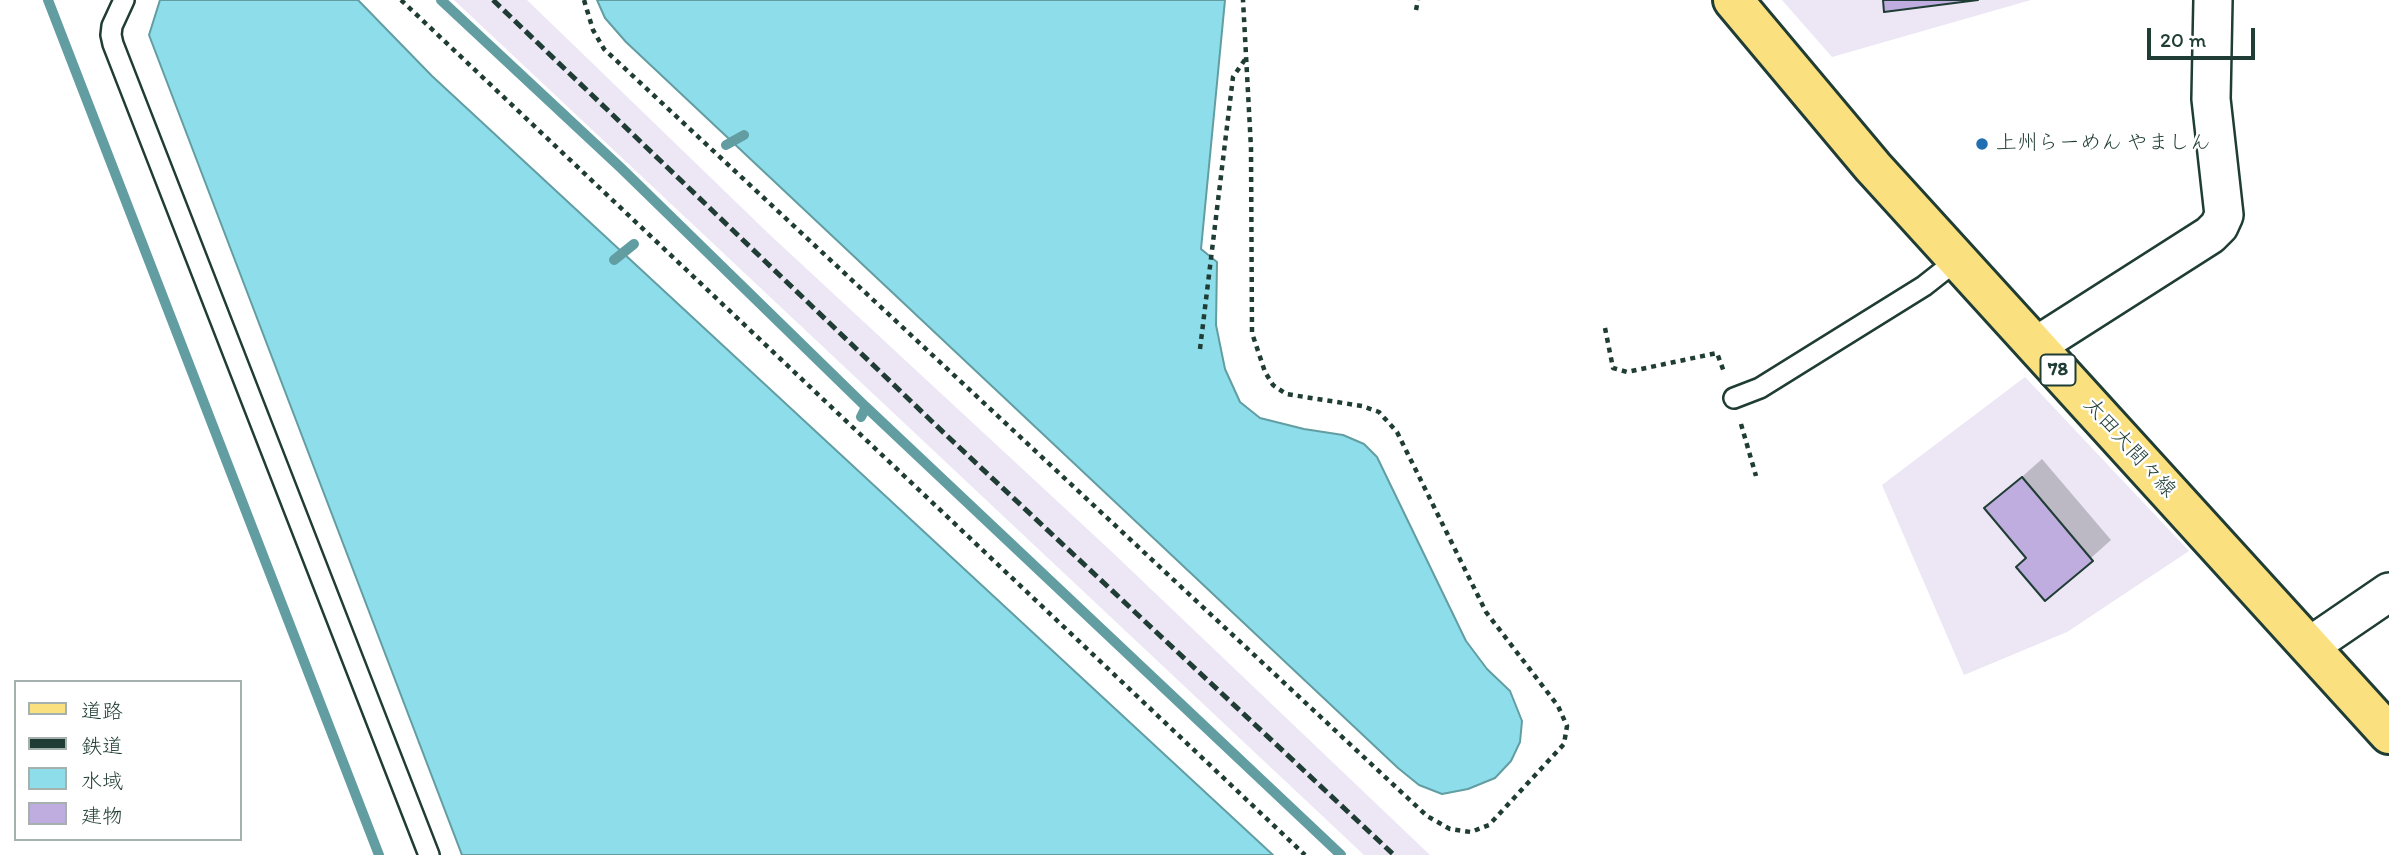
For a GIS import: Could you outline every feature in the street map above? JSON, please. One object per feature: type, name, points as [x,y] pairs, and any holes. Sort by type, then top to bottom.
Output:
[{"type":"main road","name":"太田大間々線","points":[[1733,0],[1873,167],[2389,734]]},
{"type":"street","points":[[2036,346],[2210,235],[2219,226],[2224,215],[2211,99],[2213,0]]},
{"type":"street","points":[[2310,646],[2389,592]]},
{"type":"lane","points":[[124,0],[112,26],[113,44],[429,855]]},
{"type":"lane","points":[[1734,398],[1772,380],[1924,286],[1957,260]]},
{"type":"path","points":[[401,0],[1304,855]]},
{"type":"path","points":[[583,0],[593,30],[604,49],[1427,816],[1450,829],[1471,832],[1489,825],[1564,744],[1567,726],[1559,706],[1486,611],[1396,432],[1379,412],[1362,406],[1286,394],[1273,385],[1265,372],[1252,333],[1251,148],[1243,0]]},
{"type":"path","points":[[1416,10],[1418,0]]},
{"type":"path","points":[[1200,349],[1233,77],[1246,58]]},
{"type":"path","points":[[1605,328],[1613,368],[1627,372],[1717,353],[1734,398],[1756,476]]},
{"type":"shaded area","points":[[454,0],[527,0],[769,234],[1111,551],[1430,855],[1364,855]]},
{"type":"shaded area","points":[[1782,0],[2031,0],[1832,57]]},
{"type":"shaded area","points":[[2025,377],[2189,551],[2067,632],[1964,675],[1882,485]]},
{"type":"water","points":[[160,0],[358,0],[432,76],[1273,855],[462,855],[149,35]]},
{"type":"water","points":[[597,0],[1225,0],[1201,249],[1217,262],[1216,325],[1225,369],[1240,402],[1260,418],[1343,435],[1364,444],[1377,457],[1466,641],[1487,669],[1510,691],[1522,721],[1520,742],[1511,761],[1495,778],[1468,789],[1442,794],[1419,785],[1398,768],[626,42],[605,18]]},
{"type":"building","points":[[1883,0],[1978,0],[1884,12]]},
{"type":"building","points":[[2022,477],[2093,561],[2045,601],[2016,567],[2026,558],[1984,508]]},
{"type":"waterway","points":[[48,0],[379,855]]},
{"type":"waterway","points":[[441,0],[621,168],[866,407]]},
{"type":"waterway","points":[[726,145],[744,135]]},
{"type":"waterway","points":[[614,260],[634,244]]},
{"type":"waterway","points":[[861,417],[866,407],[1341,855]]},
{"type":"railway","points":[[493,0],[944,433],[1394,855]]},
{"type":"place","name":"上州らーめん やましん","points":[[1982,144]]}]
